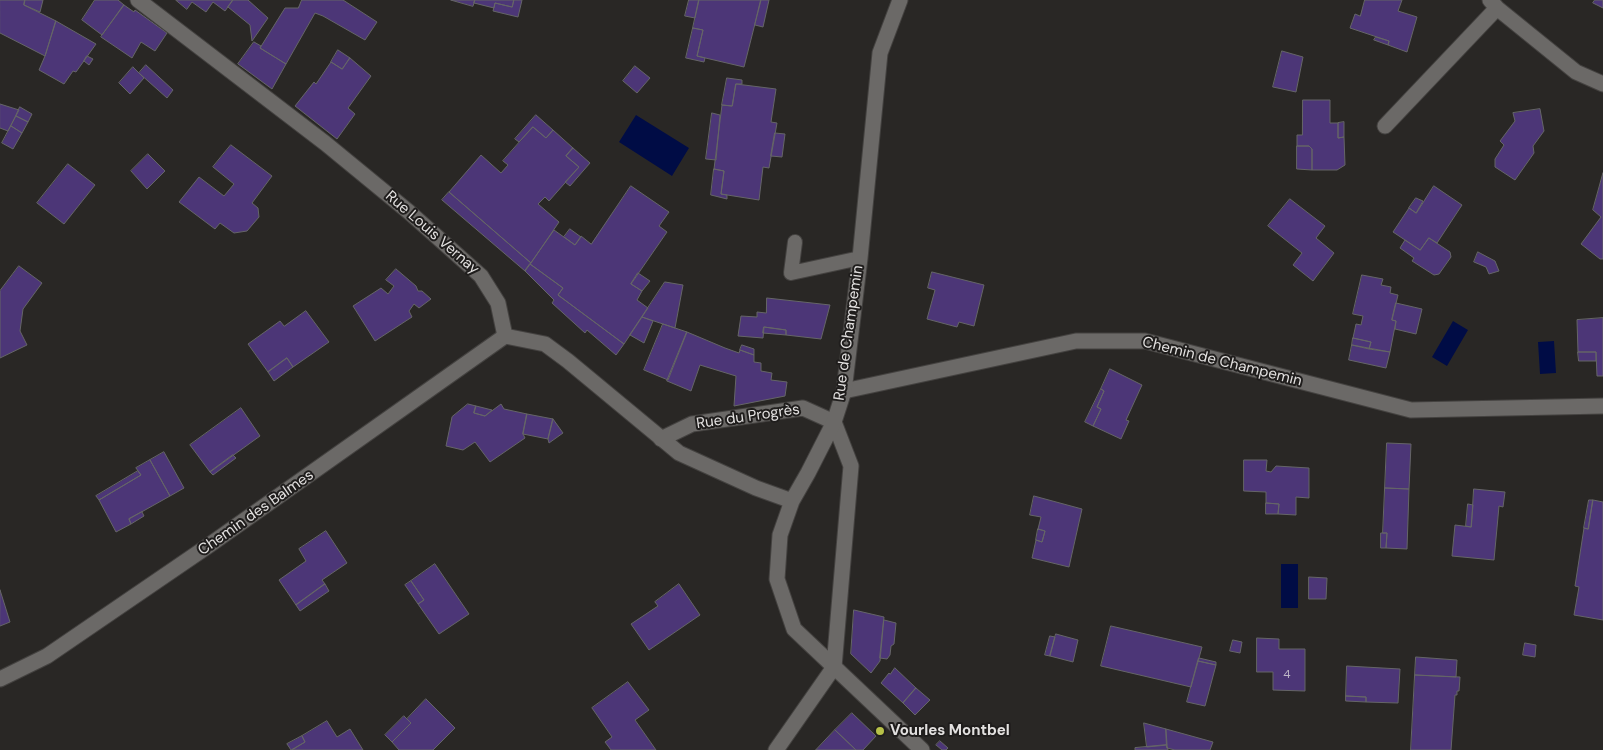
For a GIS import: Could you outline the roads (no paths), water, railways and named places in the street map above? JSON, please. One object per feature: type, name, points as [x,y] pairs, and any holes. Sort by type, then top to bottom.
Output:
[{"type":"street","name":"Rue Louis Vernay","points":[[138,0],[325,143],[409,212],[481,276],[498,303],[505,336]]},
{"type":"street","name":"Rue de Champemin","points":[[834,667],[851,466],[834,422],[844,391],[860,258],[880,53],[900,0]]},
{"type":"street","points":[[1385,126],[1493,4],[1576,72],[1603,84]]},
{"type":"street","points":[[505,336],[545,344],[679,453],[756,488],[792,501]]},
{"type":"street","name":"Chemin des Balmes","points":[[0,679],[47,656],[208,546],[505,336]]},
{"type":"street","name":"Chemin de Champemin","points":[[844,391],[1076,341],[1145,341],[1411,410],[1603,406]]},
{"type":"street","name":"Rue du Progrès","points":[[661,438],[692,424],[802,408],[834,422]]},
{"type":"street","points":[[834,422],[792,501],[780,535],[777,579],[794,629],[922,750]]},
{"type":"street","points":[[776,750],[834,667]]},
{"type":"lane","points":[[795,242],[791,273],[860,258]]},
{"type":"place","name":"Vourles Montbel","points":[[880,731]]}]
